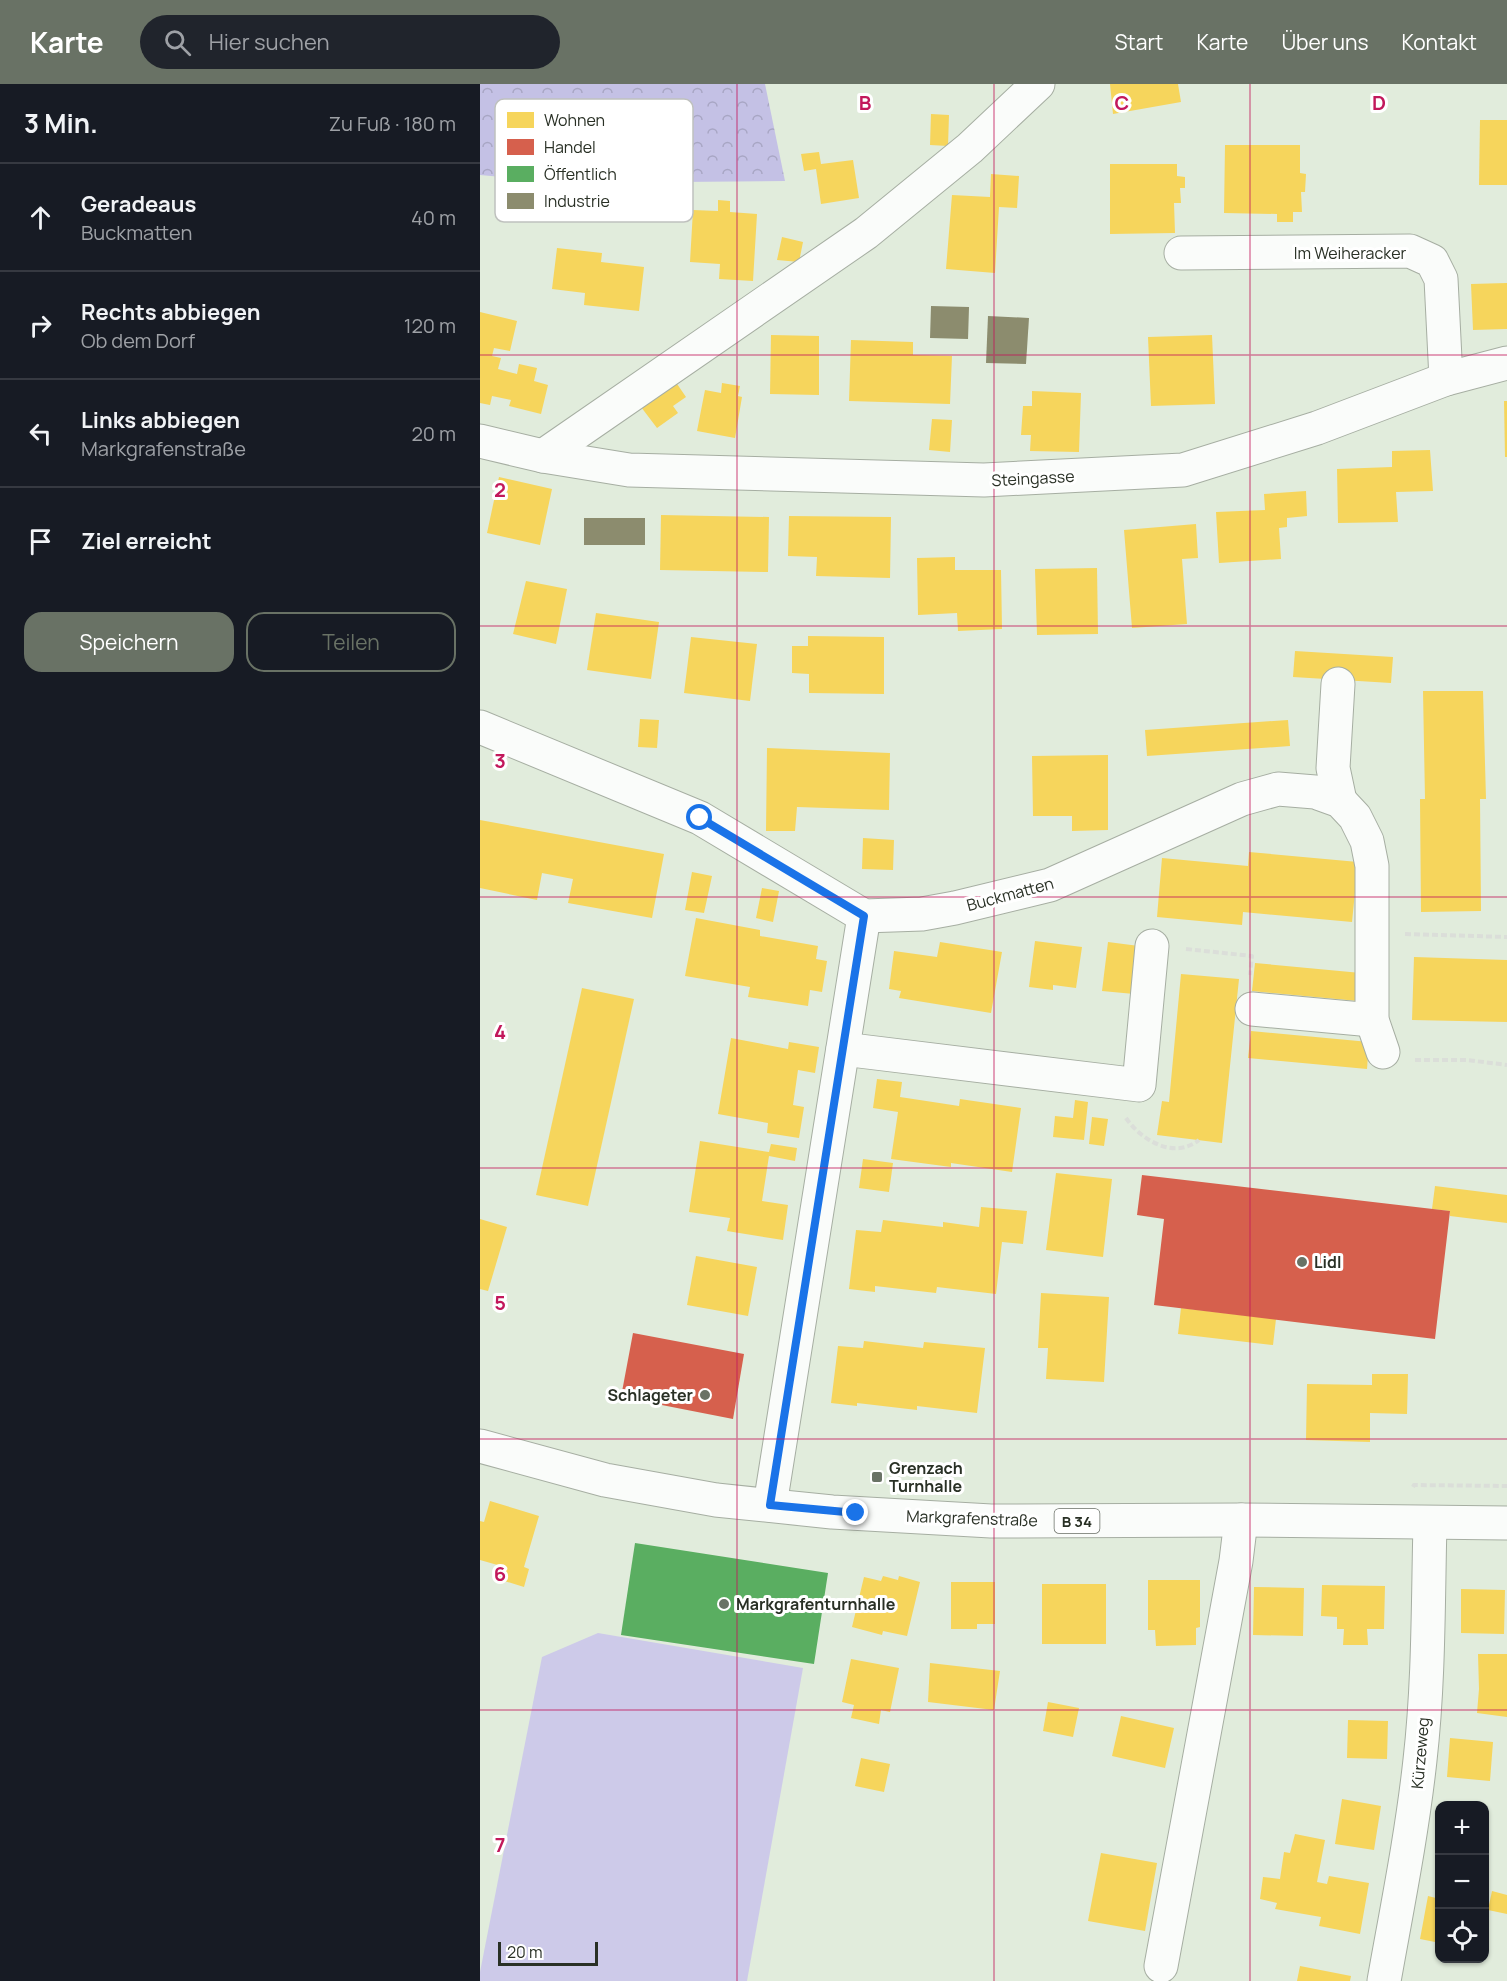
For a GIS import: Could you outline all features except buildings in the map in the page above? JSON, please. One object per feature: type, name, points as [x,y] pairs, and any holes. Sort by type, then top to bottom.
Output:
[{"type":"street","points":[[543,456],[866,233],[970,148],[1038,84]]},
{"type":"street","name":"Im Weiheracker","points":[[1181,253],[1410,251],[1432,261],[1441,279],[1446,379]]},
{"type":"street","name":"Steingasse","points":[[480,441],[543,456],[629,470],[984,480],[1183,470],[1317,428],[1446,379],[1507,363]]},
{"type":"street","points":[[1338,684],[1333,768],[1340,801],[1355,817],[1367,841],[1372,866],[1372,1020],[1383,1052]]},
{"type":"street","points":[[480,727],[700,818],[864,916],[770,1505]]},
{"type":"street","name":"Buckmatten","points":[[864,916],[922,914],[955,909],[1050,885],[1242,799],[1278,789],[1315,792],[1340,801]]},
{"type":"street","points":[[843,1049],[1139,1085],[1152,946]]},
{"type":"street","points":[[1252,1010],[1372,1020]]},
{"type":"street","name":"Markgrafenstraße","points":[[480,1446],[605,1480],[716,1500],[832,1512],[992,1521],[1241,1520],[1507,1523]]},
{"type":"street","points":[[1161,1966],[1236,1561],[1241,1520]]},
{"type":"street","name":"Kürzeweg","points":[[1384,1981],[1413,1819],[1420,1758],[1430,1523]]},
{"type":"path","points":[[1371,933],[1507,937]]},
{"type":"path","points":[[1152,946],[1252,956],[1247,1008],[1252,1010]]},
{"type":"path","points":[[1383,1052],[1400,1059],[1467,1060],[1507,1065]]},
{"type":"path","points":[[1119,1083],[1117,1099],[1121,1110],[1132,1126],[1148,1140],[1165,1148],[1182,1149],[1199,1140]]},
{"type":"green space","points":[[480,84],[765,84],[785,181],[693,182],[693,99],[495,99],[495,176],[480,175]]},
{"type":"shaded area","points":[[598,1633],[803,1668],[747,1981],[480,1981],[542,1657]]},
{"type":"place","name":"Lidl","points":[[1302,1262]]},
{"type":"place","name":"Schlageter","points":[[705,1395]]},
{"type":"place","name":"Grenzach Turnhalle","points":[[877,1477]]},
{"type":"place","name":"Markgrafenturnhalle","points":[[724,1604]]},
{"type":"route","points":[[700,818],[864,916],[770,1505],[856,1513]]}]
